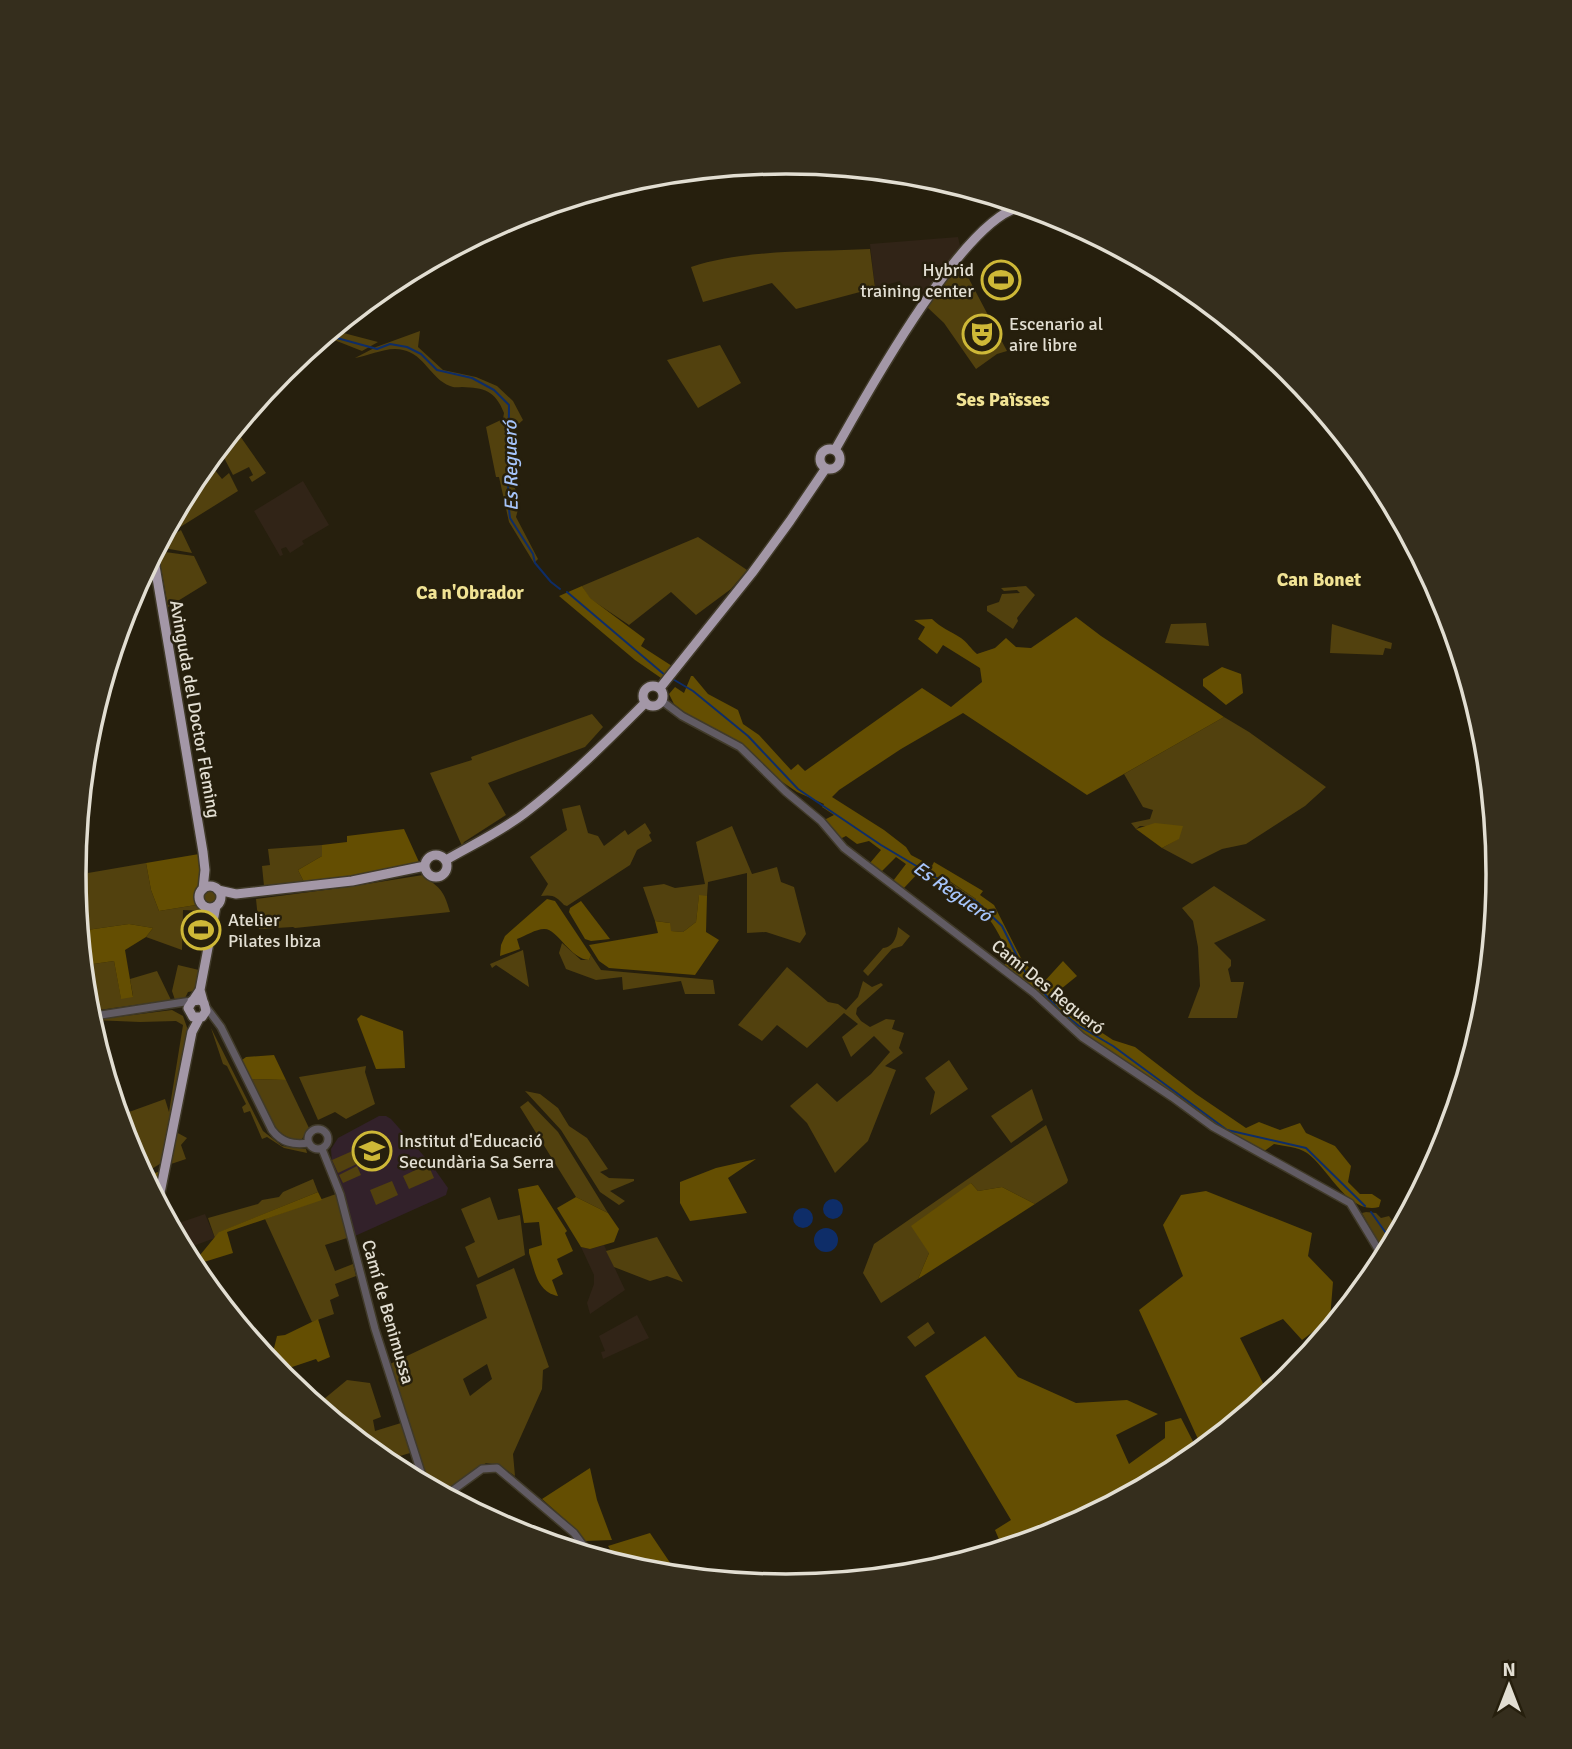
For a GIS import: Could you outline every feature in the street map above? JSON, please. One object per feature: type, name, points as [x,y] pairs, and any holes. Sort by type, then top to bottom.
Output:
[{"type":"main road","points":[[645,703],[654,706],[662,701],[667,681],[789,523],[826,468],[833,469],[838,466],[841,459],[835,450],[902,335],[972,243],[1008,210]]},
{"type":"main road","name":"Avinguda del Doctor Fleming","points":[[156,570],[205,870],[203,889]]},
{"type":"main road","points":[[645,703],[645,689],[667,681]]},
{"type":"main road","points":[[446,860],[500,831],[534,806],[645,703]]},
{"type":"main road","points":[[439,855],[446,860],[445,872],[438,876],[429,874],[425,866],[428,859],[439,855]]},
{"type":"main road","points":[[211,923],[199,898],[203,889],[210,887],[236,894],[362,879],[425,866]]},
{"type":"main road","name":"Avinguda del Doctor Fleming","points":[[205,870],[217,889]]},
{"type":"main road","points":[[161,1189],[211,923],[221,896],[217,889]]},
{"type":"main road","points":[[204,907],[210,908],[236,894]]},
{"type":"main road","points":[[195,1016],[188,1005],[198,1003]]},
{"type":"street","name":"Camí Des Regueró","points":[[662,701],[682,716],[740,747],[786,792],[821,821],[845,848],[1034,993],[1082,1037],[1213,1127],[1350,1203],[1378,1248]]},
{"type":"street","points":[[100,1015],[198,1003],[215,1020],[272,1130],[284,1141],[309,1143]]},
{"type":"street","points":[[173,1006],[195,1016],[215,1020]]},
{"type":"street","points":[[321,1130],[327,1136],[328,1141],[322,1149],[312,1147],[309,1143],[313,1131],[321,1130]]},
{"type":"street","name":"Camí de Benimussa","points":[[322,1149],[340,1194],[375,1329],[421,1472]]},
{"type":"street","points":[[453,1490],[482,1469],[497,1468],[574,1533],[582,1544]]},
{"type":"shaded area","points":[[958,237],[961,250],[930,290],[904,296],[900,281],[875,288],[870,244]]},
{"type":"shaded area","points":[[870,249],[875,288],[796,309],[772,283],[703,302],[691,267],[756,254]]},
{"type":"shaded area","points":[[960,262],[1007,351],[997,354],[976,369],[944,323],[927,307]]},
{"type":"shaded area","points":[[420,331],[418,347],[443,370],[476,377],[497,386],[513,401],[523,420],[513,429],[513,483],[520,502],[516,517],[538,559],[534,563],[509,522],[499,477],[496,477],[486,427],[503,419],[504,413],[497,399],[483,390],[453,387],[443,383],[410,352],[385,350],[355,358],[376,347]]},
{"type":"shaded area","points":[[343,333],[378,342],[362,351],[334,340]]},
{"type":"shaded area","points":[[720,345],[741,383],[698,408],[667,360]]},
{"type":"shaded area","points":[[240,436],[266,473],[252,482],[249,477],[253,475],[249,467],[233,475],[224,457]]},
{"type":"shaded area","points":[[215,470],[222,479],[229,473],[238,491],[177,529]]},
{"type":"shaded area","points":[[303,481],[329,525],[302,541],[304,544],[290,553],[286,547],[281,549],[283,555],[280,556],[254,511]]},
{"type":"shaded area","points":[[181,530],[192,553],[167,549],[175,534]]},
{"type":"shaded area","points":[[698,537],[747,570],[731,589],[696,615],[671,592],[629,625],[589,598],[582,586]]},
{"type":"shaded area","points":[[165,552],[194,556],[207,583],[168,607],[160,562]]},
{"type":"shaded area","points":[[582,586],[590,598],[645,639],[641,646],[672,666],[661,678],[635,660],[559,596]]},
{"type":"shaded area","points":[[1026,586],[1035,595],[1017,618],[1013,629],[987,611],[987,606],[999,602],[1002,594],[1020,593],[1017,590],[1004,591],[1001,588]]},
{"type":"shaded area","points":[[1076,617],[1224,717],[1087,795],[963,713],[901,749],[832,797],[884,830],[906,847],[911,855],[932,866],[934,862],[983,891],[980,895],[994,905],[1022,960],[1043,983],[1063,961],[1077,976],[1061,989],[1068,1006],[1066,1009],[1113,1040],[1135,1047],[1246,1128],[1259,1122],[1280,1130],[1300,1123],[1306,1133],[1335,1146],[1351,1166],[1348,1182],[1360,1194],[1372,1194],[1381,1200],[1379,1207],[1368,1208],[1348,1198],[1307,1153],[1274,1144],[1263,1152],[1194,1112],[1127,1067],[1003,967],[1010,958],[992,923],[974,904],[976,899],[945,878],[942,883],[919,872],[904,888],[893,881],[906,864],[896,857],[881,872],[870,863],[881,850],[869,841],[857,844],[846,836],[840,839],[824,820],[834,815],[822,807],[824,804],[797,792],[778,779],[739,743],[694,720],[674,704],[669,694],[675,687],[684,693],[693,676],[708,694],[738,710],[743,724],[759,735],[791,770],[798,764],[805,771],[922,688],[951,707],[982,682],[980,668],[943,645],[937,654],[918,639],[925,627],[914,620],[932,619],[963,640],[977,654],[995,648],[1006,638],[1016,647],[1031,648]]},
{"type":"shaded area","points":[[1206,623],[1209,646],[1165,643],[1171,624]]},
{"type":"shaded area","points":[[1332,624],[1392,643],[1391,649],[1385,648],[1383,655],[1330,653]]},
{"type":"shaded area","points":[[1222,667],[1241,674],[1243,693],[1226,705],[1203,686],[1203,679]]},
{"type":"shaded area","points":[[592,714],[603,727],[585,747],[488,783],[506,815],[464,842],[462,846],[430,773],[472,760],[471,757]]},
{"type":"shaded area","points":[[1224,717],[1326,787],[1305,806],[1246,844],[1222,849],[1192,864],[1162,848],[1178,839],[1182,826],[1140,826],[1136,829],[1131,823],[1150,819],[1153,810],[1143,807],[1124,774]]},
{"type":"shaded area","points":[[580,805],[588,833],[598,836],[604,846],[625,830],[628,835],[645,823],[652,841],[637,850],[630,865],[567,906],[549,895],[541,896],[548,884],[530,857],[567,830],[562,809]]},
{"type":"shaded area","points":[[1155,823],[1183,826],[1179,839],[1162,848],[1136,829]]},
{"type":"shaded area","points":[[732,826],[752,874],[777,867],[781,882],[794,887],[806,934],[800,943],[766,932],[747,933],[747,873],[708,882],[707,896],[699,896],[696,922],[683,932],[670,931],[670,923],[655,921],[643,887],[664,884],[675,888],[705,884],[696,842]]},
{"type":"shaded area","points":[[404,829],[419,862],[373,873],[304,882],[298,870],[322,856],[322,845],[347,842],[347,836]]},
{"type":"shaded area","points":[[322,845],[322,856],[298,870],[304,882],[264,886],[262,866],[270,865],[268,849]]},
{"type":"shaded area","points":[[199,854],[201,878],[194,895],[196,905],[159,911],[151,890],[146,863]]},
{"type":"shaded area","points":[[146,863],[151,890],[159,911],[196,905],[203,911],[183,910],[182,950],[146,937],[153,928],[129,924],[88,930],[86,869],[88,873]]},
{"type":"shaded area","points":[[423,875],[440,890],[450,912],[295,928],[259,929],[256,899]]},
{"type":"shaded area","points":[[944,878],[976,899],[974,904],[942,884]]},
{"type":"shaded area","points":[[1214,886],[1266,920],[1214,943],[1231,960],[1228,969],[1231,982],[1244,982],[1237,1018],[1188,1018],[1200,986],[1198,947],[1193,921],[1182,908]]},
{"type":"shaded area","points":[[210,889],[216,892],[219,898],[216,904],[210,907],[204,904],[201,898],[204,892]]},
{"type":"shaded area","points":[[699,895],[707,896],[706,932],[719,940],[695,975],[609,968],[599,961],[589,945],[658,933],[655,921],[670,923],[671,931],[683,932],[696,922]]},
{"type":"shaded area","points":[[547,899],[555,901],[591,955],[589,960],[576,955],[554,933],[544,929],[517,939],[520,949],[500,956],[505,936]]},
{"type":"shaded area","points":[[581,901],[610,939],[585,939],[569,912],[570,908]]},
{"type":"shaded area","points":[[129,924],[153,928],[146,937],[125,950],[133,997],[121,999],[114,961],[92,964],[88,930]]},
{"type":"shaded area","points":[[898,927],[910,936],[902,946],[892,949],[868,976],[863,971],[883,948],[892,943]]},
{"type":"shaded area","points":[[562,943],[581,960],[589,960],[591,955],[601,970],[713,980],[715,994],[685,994],[681,981],[623,990],[622,977],[596,980],[566,969],[559,953]]},
{"type":"shaded area","points":[[523,950],[529,987],[496,965],[492,968],[490,964]]},
{"type":"shaded area","points":[[114,961],[121,998],[133,996],[130,979],[157,971],[171,1000],[99,1010],[92,964]]},
{"type":"shaded area","points":[[178,965],[199,970],[194,991],[188,992],[185,998],[175,1000],[172,991]]},
{"type":"shaded area","points":[[787,967],[828,1002],[838,1004],[846,1010],[858,997],[863,981],[872,987],[881,983],[883,985],[857,1008],[856,1014],[870,1027],[886,1019],[895,1020],[892,1029],[904,1033],[899,1048],[903,1053],[885,1066],[896,1070],[868,1141],[835,1173],[807,1123],[790,1106],[817,1083],[837,1102],[871,1074],[890,1052],[874,1036],[851,1057],[842,1037],[858,1024],[844,1013],[807,1048],[777,1025],[762,1041],[738,1025]]},
{"type":"shaded area","points":[[172,1010],[183,1016],[189,1033],[163,1162],[151,1169],[128,1112],[165,1099],[169,1112],[183,1025],[176,1021],[101,1019]]},
{"type":"shaded area","points":[[361,1015],[403,1031],[405,1068],[376,1069],[357,1019]]},
{"type":"shaded area","points":[[211,1028],[263,1131],[282,1146],[306,1149],[307,1153],[284,1148],[267,1137],[262,1139],[250,1111],[244,1113],[242,1107],[246,1104],[227,1066],[223,1064]]},
{"type":"shaded area","points":[[274,1055],[286,1080],[251,1079],[242,1060],[246,1057]]},
{"type":"shaded area","points":[[949,1060],[968,1089],[930,1115],[935,1092],[925,1078]]},
{"type":"shaded area","points":[[366,1066],[365,1072],[375,1104],[346,1119],[335,1112],[318,1120],[299,1077]]},
{"type":"shaded area","points":[[251,1079],[286,1080],[309,1128],[302,1139],[292,1138],[276,1128]]},
{"type":"shaded area","points":[[1032,1089],[1043,1120],[1011,1143],[991,1116]]},
{"type":"shaded area","points":[[525,1091],[540,1094],[558,1108],[569,1126],[587,1138],[608,1169],[600,1172],[609,1178],[634,1179],[610,1191],[625,1201],[619,1205],[600,1192],[561,1130]]},
{"type":"shaded area","points":[[528,1101],[558,1132],[608,1213],[576,1197],[520,1107]]},
{"type":"shaded area","points":[[379,1116],[391,1119],[431,1164],[448,1188],[446,1195],[355,1236],[341,1185],[332,1164],[331,1149],[338,1138]]},
{"type":"shaded area","points":[[1046,1125],[1067,1183],[1035,1204],[1002,1187],[978,1191],[971,1183],[929,1253],[918,1279],[881,1303],[863,1273],[874,1244]]},
{"type":"shaded area","points":[[176,1132],[187,1138],[181,1145],[186,1159],[171,1164],[167,1174]]},
{"type":"shaded area","points":[[357,1149],[363,1161],[338,1173],[332,1160]]},
{"type":"shaded area","points":[[756,1159],[728,1178],[747,1213],[690,1221],[680,1203],[680,1182],[716,1168]]},
{"type":"shaded area","points":[[428,1164],[434,1178],[409,1189],[403,1176]]},
{"type":"shaded area","points":[[357,1166],[361,1175],[343,1183],[339,1175]]},
{"type":"shaded area","points":[[158,1172],[160,1176],[158,1185],[158,1184],[153,1174]]},
{"type":"shaded area","points":[[313,1179],[318,1192],[220,1232],[215,1238],[208,1218],[279,1197],[283,1192]]},
{"type":"shaded area","points":[[392,1181],[398,1195],[376,1205],[370,1190]]},
{"type":"shaded area","points":[[971,1183],[978,1191],[1002,1187],[1035,1204],[918,1279],[929,1253],[911,1226]]},
{"type":"shaded area","points":[[538,1185],[567,1231],[565,1233],[573,1251],[557,1259],[563,1274],[552,1280],[558,1296],[551,1294],[541,1285],[529,1253],[529,1249],[542,1245],[539,1222],[524,1223],[518,1189]]},
{"type":"shaded area","points":[[1206,1191],[1312,1233],[1308,1256],[1333,1282],[1330,1315],[1302,1340],[1283,1319],[1240,1338],[1264,1386],[1198,1440],[1139,1310],[1183,1276],[1163,1225],[1181,1195]]},
{"type":"shaded area","points":[[318,1192],[322,1200],[227,1232],[233,1253],[203,1262],[199,1256],[219,1232]]},
{"type":"shaded area","points":[[336,1194],[347,1238],[325,1245],[335,1271],[353,1264],[356,1276],[335,1284],[339,1296],[330,1300],[334,1314],[312,1322],[265,1219]]},
{"type":"shaded area","points":[[490,1197],[498,1220],[520,1215],[525,1255],[478,1278],[465,1247],[475,1242],[461,1209]]},
{"type":"shaded area","points":[[576,1197],[608,1213],[619,1229],[614,1242],[590,1249],[581,1247],[557,1208]]},
{"type":"shaded area","points":[[1362,1213],[1376,1213],[1381,1218],[1389,1216],[1393,1223],[1380,1245]]},
{"type":"shaded area","points":[[205,1214],[215,1238],[193,1246],[179,1223]]},
{"type":"shaded area","points":[[657,1237],[683,1282],[667,1276],[650,1281],[614,1267],[606,1251]]},
{"type":"shaded area","points":[[604,1245],[625,1290],[590,1314],[587,1303],[594,1284],[594,1275],[581,1247],[590,1249]]},
{"type":"shaded area","points":[[514,1268],[549,1367],[543,1370],[542,1389],[513,1454],[515,1476],[499,1465],[486,1463],[450,1489],[426,1475],[390,1364],[487,1318],[476,1285]],"holes":[[[487,1364],[492,1379],[470,1396],[463,1379]]]},
{"type":"shaded area","points":[[637,1315],[649,1338],[603,1359],[601,1352],[605,1351],[599,1336]]},
{"type":"shaded area","points":[[318,1319],[330,1357],[289,1368],[273,1351],[277,1336],[285,1335]]},
{"type":"shaded area","points":[[928,1322],[935,1333],[915,1347],[907,1337]]},
{"type":"shaded area","points":[[985,1336],[1018,1377],[1076,1403],[1127,1400],[1158,1414],[1116,1435],[1129,1464],[1165,1438],[1165,1422],[1181,1418],[1194,1443],[1096,1503],[1000,1541],[995,1530],[1011,1520],[925,1376]]},
{"type":"shaded area","points":[[347,1380],[370,1383],[381,1417],[373,1420],[375,1431],[401,1423],[410,1453],[397,1457],[324,1399]]},
{"type":"shaded area","points":[[590,1468],[597,1500],[612,1540],[585,1541],[542,1499]]},
{"type":"shaded area","points":[[650,1533],[672,1565],[612,1553],[608,1546]]},
{"type":"water","points":[[829,1199],[837,1199],[843,1209],[837,1219],[829,1219],[823,1213],[823,1205]]},
{"type":"water","points":[[799,1208],[807,1208],[813,1218],[807,1228],[799,1228],[793,1222],[793,1214]]},
{"type":"water","points":[[826,1228],[837,1235],[838,1240],[831,1251],[826,1252],[815,1245],[814,1240],[821,1229]]},
{"type":"waterway","name":"Es Regueró","points":[[337,338],[377,349],[390,344],[407,347],[421,354],[437,370],[472,378],[494,390],[509,405],[510,518],[533,554],[535,563],[560,589]]},
{"type":"waterway","name":"Es Regueró","points":[[567,592],[666,676]]},
{"type":"waterway","name":"Es Regueró","points":[[671,678],[693,691],[748,736],[798,789],[881,845],[977,902],[1002,926],[1025,972],[1060,1011],[1079,1026],[1113,1046],[1227,1130],[1306,1148],[1365,1206]]},
{"type":"waterway","name":"Es Regueró","points":[[1371,1212],[1387,1234]]},
{"type":"place","name":"Hybrid training center","points":[[1001,280]]},
{"type":"place","name":"Escenario al aire libre","points":[[982,334]]},
{"type":"place","name":"Atelier Pilates Ibiza","points":[[201,930]]},
{"type":"place","name":"Institut d'Educació Secundària Sa Serra","points":[[372,1151]]},
{"type":"district","name":"Ses Païsses","points":[[1003,399]]},
{"type":"district","name":"Can Bonet","points":[[1319,579]]},
{"type":"district","name":"Ca n'Obrador","points":[[470,592]]}]
